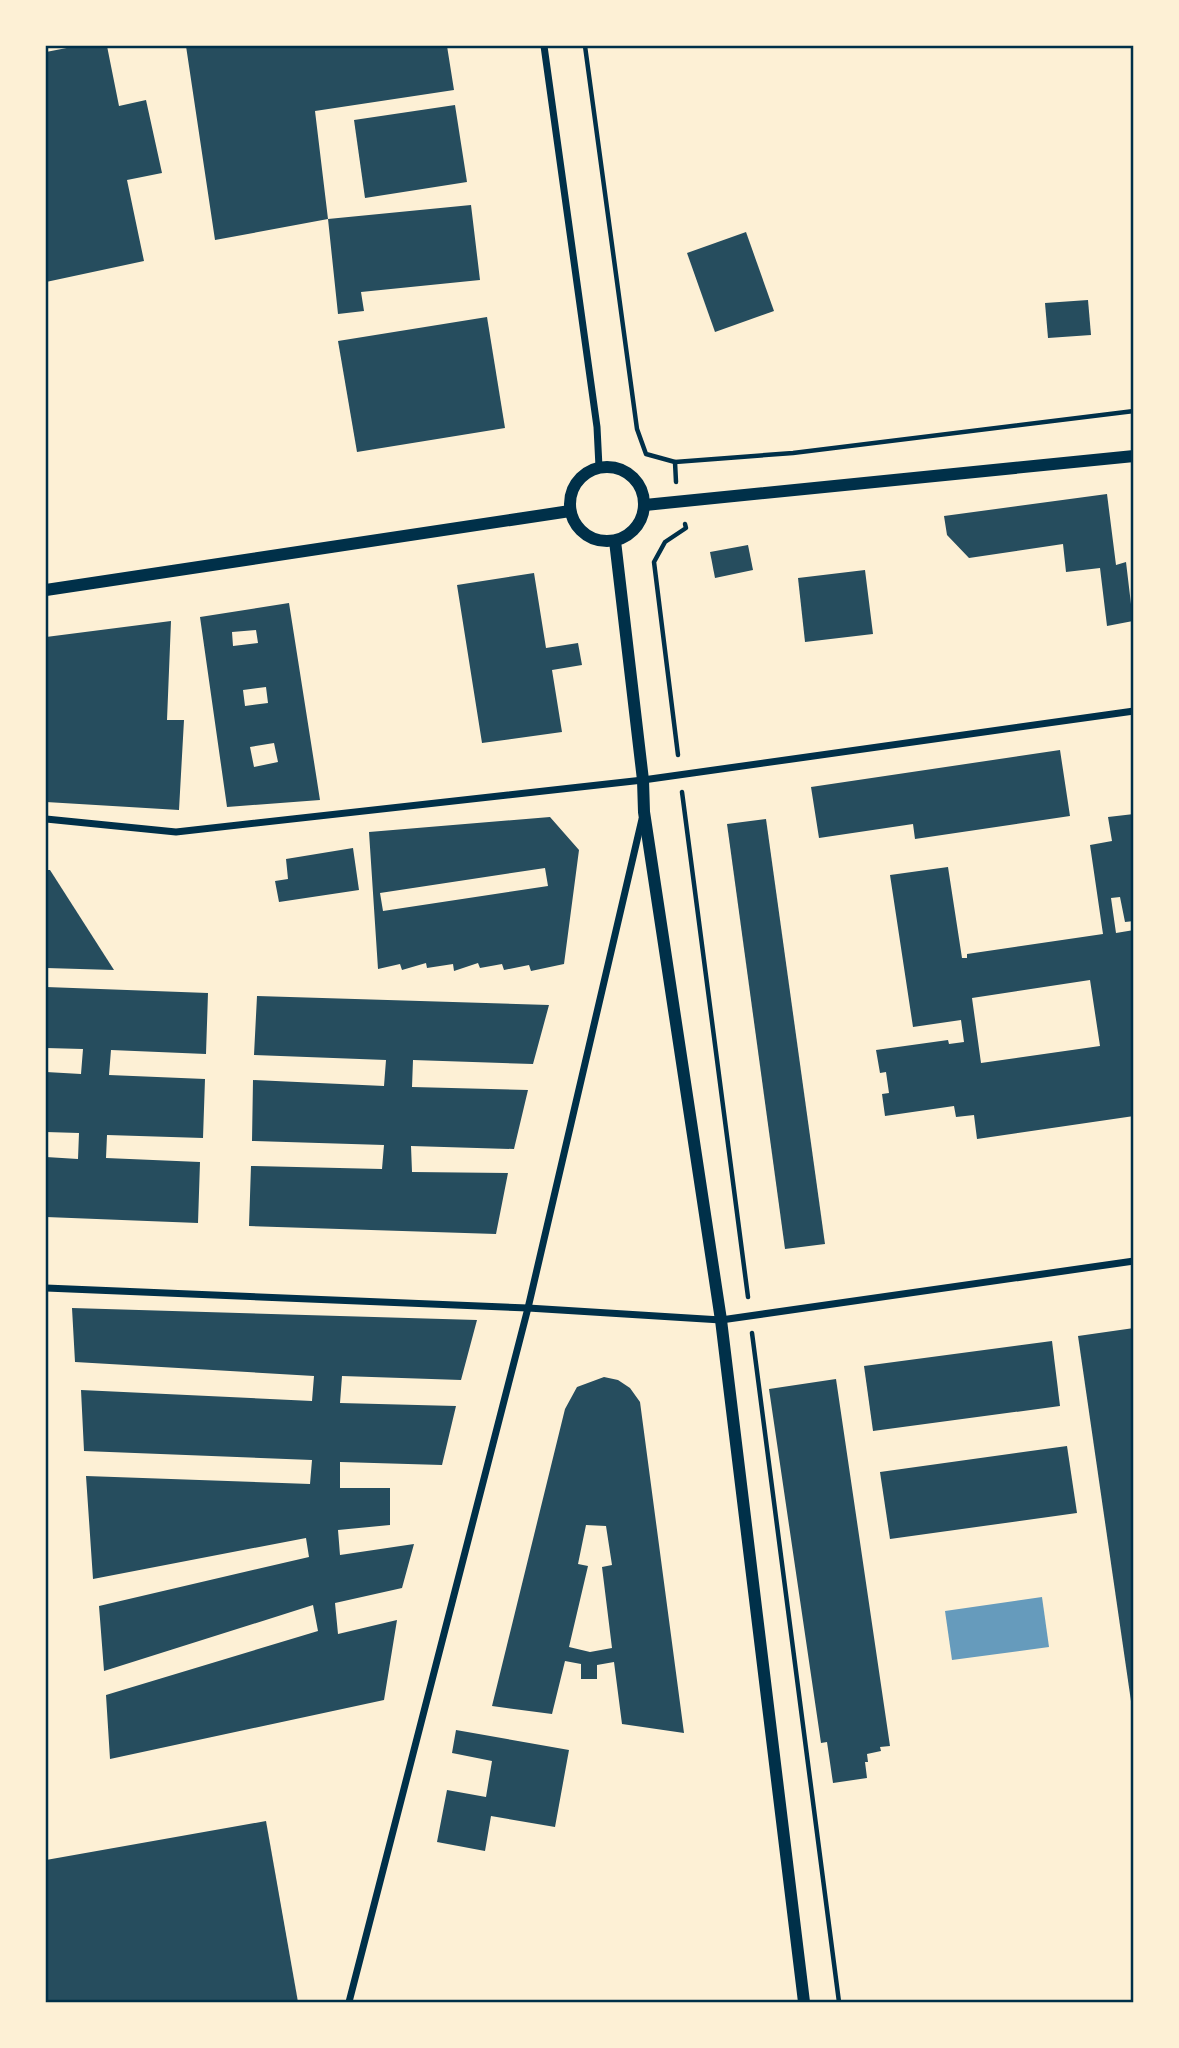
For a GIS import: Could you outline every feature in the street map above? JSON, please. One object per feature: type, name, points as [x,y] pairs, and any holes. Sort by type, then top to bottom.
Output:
[{"type":"street","points":[[544,46],[597,428],[599,467]]},
{"type":"street","points":[[645,505],[1133,456]]},
{"type":"street","points":[[610,466],[631,475],[644,493],[645,505],[636,528],[627,536],[615,541],[603,541],[582,531],[570,511],[570,499],[573,488],[588,471],[610,466]]},
{"type":"street","points":[[46,590],[570,511]]},
{"type":"street","points":[[615,541],[643,780],[644,812],[721,1320],[804,2003]]},
{"type":"street","points":[[46,819],[176,832],[643,780],[1133,711]]},
{"type":"street","points":[[349,2003],[528,1308],[644,812]]},
{"type":"street","points":[[46,1288],[528,1308],[721,1320],[1133,1261]]},
{"type":"path","points":[[585,46],[637,429],[646,454],[675,462],[793,453],[1133,411]]},
{"type":"path","points":[[675,462],[675,478],[686,528],[665,542],[654,562],[839,2003]]},
{"type":"water","points":[[1042,1597],[1049,1647],[952,1660],[945,1611]]},
{"type":"building","points":[[77,46],[107,46],[119,106],[146,100],[162,173],[127,180],[144,261],[46,282],[46,52]]},
{"type":"building","points":[[186,46],[447,46],[454,90],[315,111],[328,219],[215,240]]},
{"type":"building","points":[[455,105],[467,182],[365,198],[354,120]]},
{"type":"building","points":[[471,205],[480,280],[361,292],[364,311],[338,314],[328,219]]},
{"type":"building","points":[[746,232],[774,311],[715,332],[687,253]]},
{"type":"building","points":[[1088,300],[1091,335],[1048,338],[1045,303]]},
{"type":"building","points":[[487,317],[505,428],[357,452],[338,341]]},
{"type":"building","points":[[1107,494],[1116,565],[1126,562],[1133,621],[1107,626],[1100,568],[1066,572],[1063,544],[969,558],[947,535],[944,516]]},
{"type":"building","points":[[748,545],[753,570],[715,578],[710,552]]},
{"type":"building","points":[[865,570],[873,634],[805,642],[798,578]]},
{"type":"building","points":[[534,573],[546,648],[578,643],[582,665],[552,670],[562,732],[482,743],[457,585]]},
{"type":"building","points":[[289,603],[320,800],[227,807],[200,617]],"holes":[[[256,630],[258,643],[233,646],[232,632]],[[266,687],[268,703],[245,706],[243,690]],[[274,743],[278,762],[254,767],[250,747]]]},
{"type":"building","points":[[171,621],[167,720],[184,720],[179,810],[46,802],[46,637]]},
{"type":"building","points":[[1060,750],[1070,816],[915,839],[913,824],[819,838],[811,787]]},
{"type":"building","points":[[1134,814],[1134,921],[1125,922],[1120,897],[1111,898],[1116,933],[1134,930],[1134,1116],[977,1139],[974,1115],[956,1117],[954,1106],[885,1116],[882,1094],[889,1093],[886,1072],[880,1073],[876,1050],[948,1040],[949,1044],[964,1042],[961,1020],[913,1027],[890,875],[948,867],[962,958],[967,958],[967,954],[1103,934],[1090,845],[1112,841],[1108,817]],"holes":[[[1090,980],[1100,1046],[981,1063],[972,998]]]},
{"type":"building","points":[[550,817],[579,850],[564,964],[531,971],[529,965],[504,970],[502,964],[480,968],[478,963],[454,971],[453,964],[427,968],[426,963],[402,970],[400,964],[378,969],[369,832]],"holes":[[[545,868],[548,886],[383,911],[380,893]]]},
{"type":"building","points":[[766,819],[825,1244],[785,1249],[727,824]]},
{"type":"building","points":[[353,848],[359,890],[279,902],[275,881],[288,879],[286,859]]},
{"type":"building","points":[[46,870],[50,870],[114,970],[46,968]]},
{"type":"building","points":[[46,987],[208,993],[206,1054],[111,1050],[109,1075],[205,1079],[203,1138],[107,1135],[106,1158],[200,1162],[198,1223],[46,1217],[46,1157],[78,1159],[79,1133],[46,1132],[46,1072],[81,1074],[83,1049],[46,1048]]},
{"type":"building","points":[[257,996],[549,1005],[533,1064],[413,1060],[412,1087],[528,1090],[514,1149],[411,1146],[412,1172],[508,1173],[496,1234],[249,1226],[251,1166],[382,1169],[384,1145],[252,1141],[253,1080],[384,1086],[386,1060],[254,1055]]},
{"type":"building","points":[[72,1308],[477,1320],[461,1380],[342,1376],[340,1403],[456,1406],[442,1465],[340,1462],[340,1488],[390,1488],[390,1525],[338,1530],[340,1555],[414,1544],[402,1588],[335,1603],[338,1634],[397,1620],[384,1700],[110,1759],[106,1695],[318,1631],[313,1605],[104,1671],[99,1606],[309,1557],[306,1538],[93,1579],[86,1476],[310,1484],[312,1460],[84,1451],[81,1390],[312,1401],[314,1376],[75,1362]]},
{"type":"building","points":[[1134,1328],[1134,1708],[1132,1708],[1078,1336]]},
{"type":"building","points":[[1052,1341],[1060,1406],[873,1431],[864,1366]]},
{"type":"building","points":[[604,1377],[618,1380],[630,1388],[640,1402],[684,1733],[622,1724],[614,1662],[597,1665],[597,1679],[581,1679],[581,1664],[565,1661],[552,1714],[492,1706],[565,1409],[577,1387]],"holes":[[[586,1525],[606,1526],[612,1565],[602,1567],[612,1648],[590,1652],[569,1647],[588,1566],[578,1564]]]},
{"type":"building","points":[[836,1379],[890,1746],[880,1747],[881,1751],[867,1754],[867,1778],[833,1783],[827,1742],[821,1743],[769,1389]]},
{"type":"building","points":[[1067,1446],[1077,1513],[890,1539],[880,1472]]},
{"type":"building","points":[[456,1730],[569,1750],[555,1827],[491,1816],[485,1851],[437,1842],[447,1790],[486,1797],[492,1761],[452,1753]]},
{"type":"building","points":[[266,1821],[298,2002],[46,2002],[46,1860]]}]
